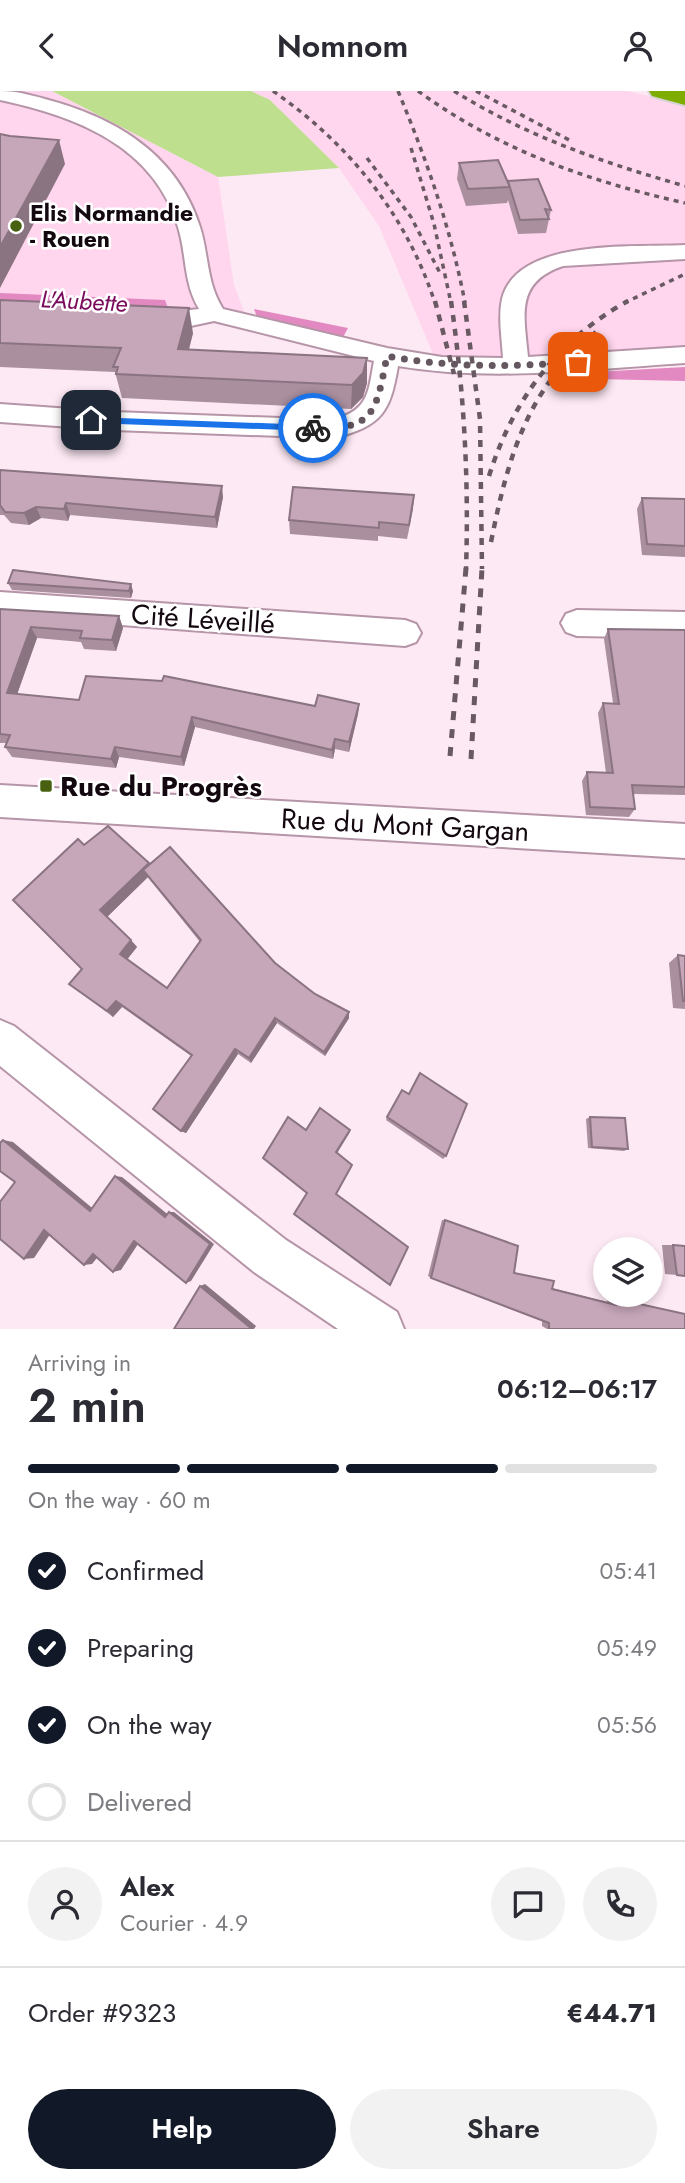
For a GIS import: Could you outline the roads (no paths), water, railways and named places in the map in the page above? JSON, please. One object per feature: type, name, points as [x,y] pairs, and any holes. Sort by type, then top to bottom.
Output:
[{"type":"highway","points":[[660,91],[685,97]]},
{"type":"street","points":[[0,95],[46,104],[104,126],[153,162],[171,183],[184,207],[208,305]]},
{"type":"street","points":[[516,366],[512,308],[517,284],[530,273],[545,263],[561,259],[685,253]]},
{"type":"street","points":[[122,320],[172,322],[208,305],[387,356],[442,365],[516,366],[685,355]]},
{"type":"street","points":[[0,413],[114,421],[335,429],[365,421],[376,407],[387,356]]},
{"type":"street","name":"Cité Léveillé","points":[[0,604],[405,633]]},
{"type":"street","points":[[577,623],[685,625]]},
{"type":"street","name":"Rue du Mont Gargan","points":[[0,801],[685,841]]},
{"type":"street","points":[[0,1040],[270,1256],[380,1329]]},
{"type":"water","name":"L'Aubette","points":[[0,293],[165,300],[168,308],[0,302]]},
{"type":"water","points":[[254,309],[348,328],[342,339],[257,317]]},
{"type":"water","points":[[685,367],[685,381],[596,379],[594,372]]},
{"type":"railway","points":[[273,91],[326,134],[372,183],[408,240],[435,303]]},
{"type":"railway","points":[[398,91],[437,195],[465,303]]},
{"type":"railway","points":[[418,91],[449,112],[512,147],[614,185],[685,203]]},
{"type":"railway","points":[[454,91],[509,122],[566,147],[685,186]]},
{"type":"railway","points":[[476,91],[571,141]]},
{"type":"railway","points":[[411,148],[434,224],[451,303]]},
{"type":"railway","points":[[367,158],[411,217],[440,273]]},
{"type":"railway","points":[[627,301],[685,274]]},
{"type":"railway","points":[[435,301],[454,374]]},
{"type":"railway","points":[[451,301],[464,435],[466,569]]},
{"type":"railway","points":[[464,301],[480,419],[482,568]]},
{"type":"railway","points":[[489,476],[511,422],[541,375],[559,353],[580,334],[627,301]]},
{"type":"railway","points":[[491,542],[505,481],[524,427],[553,377],[572,354],[596,332]]},
{"type":"railway","points":[[450,756],[466,568]]},
{"type":"railway","points":[[471,759],[482,568]]},
{"type":"place","name":"Elis Normandie - Rouen","points":[[16,226]]},
{"type":"place","name":"Rue du Progrès","points":[[46,786]]}]
